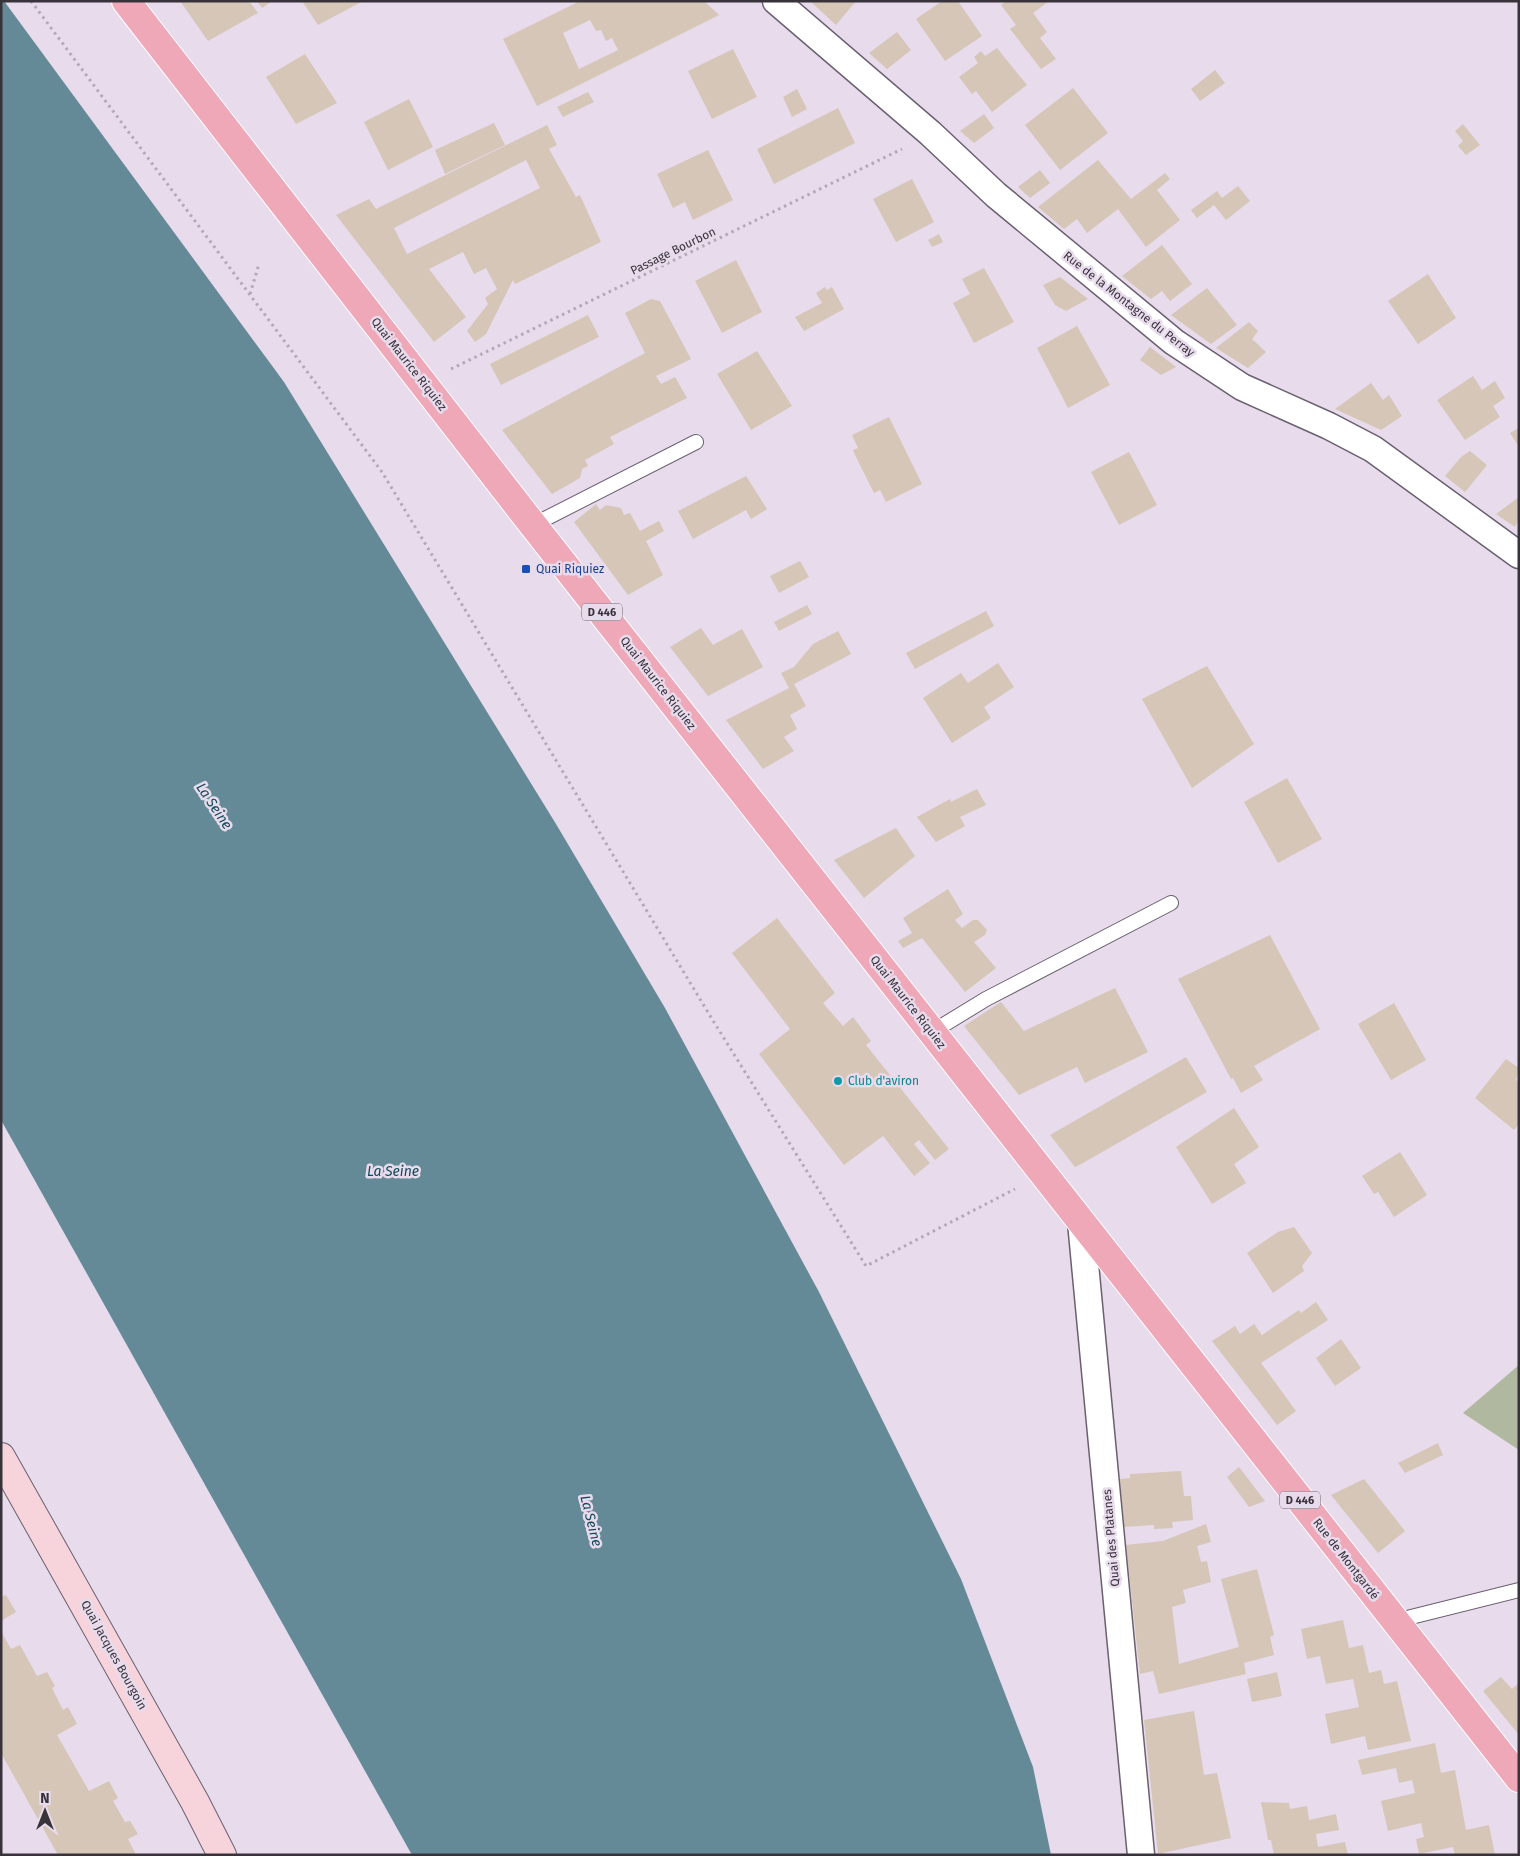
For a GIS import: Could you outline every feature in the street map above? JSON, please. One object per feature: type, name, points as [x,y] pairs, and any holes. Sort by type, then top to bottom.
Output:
[{"type":"main road","name":"Quai Maurice Riquiez","points":[[126,1],[424,382],[533,525],[1081,1222]]},
{"type":"main road","name":"Rue de Montgardé","points":[[1081,1222],[1519,1778]]},
{"type":"main road","name":"Quai Jacques Bourgoin","points":[[1,1457],[196,1802],[222,1855]]},
{"type":"street","name":"Rue de la Montagne du Perray","points":[[776,1],[930,133],[996,195],[1174,342],[1242,387],[1329,426],[1373,449],[1519,555]]},
{"type":"street","name":"Quai des Platanes","points":[[1081,1222],[1141,1855]]},
{"type":"lane","points":[[533,525],[696,442]]},
{"type":"lane","points":[[932,1032],[986,999],[1171,903]]},
{"type":"lane","points":[[1395,1621],[1519,1590]]},
{"type":"path","points":[[31,1],[382,472],[712,1020],[866,1266],[1043,1174]]},
{"type":"path","name":"Passage Bourbon","points":[[424,382],[905,147],[930,133]]},
{"type":"path","points":[[250,294],[259,264]]},
{"type":"green space","points":[[1519,1365],[1519,1450],[1463,1413]]},
{"type":"water","name":"La Seine","points":[[1,1],[4,1],[284,382],[556,824],[665,1008],[819,1292],[961,1579],[1033,1767],[1051,1855],[412,1855],[1,1120]]},
{"type":"building","points":[[180,1],[249,1],[258,13],[208,41]]},
{"type":"building","points":[[257,1],[272,1],[262,8]]},
{"type":"building","points":[[302,1],[363,1],[318,25]]},
{"type":"building","points":[[580,1],[704,1],[719,15],[537,106],[503,39]],"holes":[[[590,20],[596,31],[601,30],[606,41],[612,38],[618,50],[579,69],[563,33]]]},
{"type":"building","points":[[810,1],[856,1],[836,25]]},
{"type":"building","points":[[942,1],[958,1],[982,36],[945,61],[916,19]]},
{"type":"building","points":[[1006,1],[1049,1],[1033,13],[1047,32],[1040,38],[1056,59],[1041,69],[1010,29],[1016,25],[1001,5]]},
{"type":"building","points":[[897,32],[911,50],[887,69],[869,53]]},
{"type":"building","points":[[997,48],[1027,85],[992,112],[976,91],[972,94],[959,77],[978,63],[974,57],[981,51],[985,56]]},
{"type":"building","points":[[733,49],[757,97],[712,119],[688,71]]},
{"type":"building","points":[[305,54],[337,103],[296,124],[266,77]]},
{"type":"building","points":[[1215,70],[1225,83],[1200,101],[1191,89]]},
{"type":"building","points":[[1073,88],[1108,133],[1060,170],[1025,125]]},
{"type":"building","points":[[797,89],[807,109],[792,117],[783,97]]},
{"type":"building","points":[[588,92],[594,102],[563,117],[557,107]]},
{"type":"building","points":[[409,99],[433,147],[388,170],[364,122]]},
{"type":"building","points":[[838,108],[855,143],[774,184],[757,149]]},
{"type":"building","points":[[984,114],[994,128],[974,143],[960,131]]},
{"type":"building","points":[[494,123],[505,145],[445,174],[435,150]]},
{"type":"building","points":[[1463,124],[1480,145],[1466,155],[1458,146],[1463,141],[1455,131]]},
{"type":"building","points":[[547,125],[557,145],[549,149],[576,197],[580,195],[601,242],[515,284],[513,280],[486,334],[475,342],[467,331],[488,304],[485,298],[497,289],[486,268],[474,274],[463,252],[429,269],[466,317],[434,342],[336,215],[369,199],[376,209]],"holes":[[[526,160],[540,188],[407,254],[394,228]]]},
{"type":"building","points":[[708,150],[733,200],[693,220],[685,202],[673,208],[657,174]]},
{"type":"building","points":[[1098,160],[1131,199],[1165,173],[1170,179],[1157,190],[1180,220],[1146,247],[1118,209],[1087,233],[1077,219],[1064,229],[1038,207]]},
{"type":"building","points":[[1040,170],[1050,183],[1030,198],[1018,187]]},
{"type":"building","points":[[912,179],[934,222],[896,242],[873,199]]},
{"type":"building","points":[[1238,186],[1250,201],[1226,220],[1214,205],[1197,218],[1191,210],[1217,191],[1222,198]]},
{"type":"building","points":[[939,234],[943,242],[932,247],[928,240]]},
{"type":"building","points":[[1162,245],[1192,284],[1170,301],[1162,291],[1151,299],[1122,276]]},
{"type":"building","points":[[736,260],[762,312],[722,333],[695,281]]},
{"type":"building","points":[[984,268],[1014,322],[974,343],[953,303],[970,294],[962,279]]},
{"type":"building","points":[[1428,274],[1456,318],[1418,344],[1388,301]]},
{"type":"building","points":[[1060,277],[1088,299],[1066,311],[1055,305],[1043,285]]},
{"type":"building","points":[[825,287],[827,290],[832,287],[844,309],[804,331],[795,317],[822,303],[816,293]]},
{"type":"building","points":[[1207,288],[1237,325],[1211,344],[1171,315]]},
{"type":"building","points":[[651,299],[660,301],[691,359],[656,376],[661,384],[675,377],[687,398],[610,437],[614,444],[585,460],[588,466],[582,469],[580,478],[552,494],[502,430],[645,353],[625,313]]},
{"type":"building","points":[[588,315],[599,337],[501,385],[490,364]]},
{"type":"building","points":[[1249,322],[1258,331],[1252,339],[1266,352],[1248,368],[1216,348]]},
{"type":"building","points":[[1077,326],[1110,385],[1068,408],[1037,348]]},
{"type":"building","points":[[1150,347],[1176,367],[1161,375],[1140,360]]},
{"type":"building","points":[[757,351],[792,406],[751,430],[717,374]]},
{"type":"building","points":[[1473,376],[1482,390],[1495,381],[1505,398],[1493,406],[1500,417],[1465,440],[1437,400]]},
{"type":"building","points":[[1371,383],[1383,400],[1389,395],[1402,416],[1381,430],[1335,409]]},
{"type":"building","points":[[889,417],[922,484],[886,502],[880,490],[874,493],[853,450],[858,448],[852,435]]},
{"type":"building","points":[[1519,428],[1519,447],[1510,433]]},
{"type":"building","points":[[1470,451],[1487,465],[1465,492],[1445,476],[1461,457]]},
{"type":"building","points":[[1129,452],[1157,505],[1119,525],[1091,472]]},
{"type":"building","points":[[746,476],[767,509],[751,519],[746,510],[693,539],[678,511]]},
{"type":"building","points":[[1519,497],[1519,518],[1515,527],[1496,514]]},
{"type":"building","points":[[596,504],[600,510],[606,505],[621,508],[624,515],[630,513],[640,531],[659,521],[664,531],[646,541],[663,575],[628,595],[574,522]]},
{"type":"building","points":[[800,561],[809,577],[779,593],[770,576]]},
{"type":"building","points":[[807,605],[812,614],[779,631],[774,622]]},
{"type":"building","points":[[986,611],[994,626],[915,669],[906,653]]},
{"type":"building","points":[[701,628],[713,645],[742,629],[763,667],[708,696],[670,647]]},
{"type":"building","points":[[838,631],[851,654],[794,684],[806,706],[790,715],[797,729],[784,737],[794,751],[763,769],[726,720],[789,688],[781,673],[794,667],[813,644]]},
{"type":"building","points":[[998,663],[1014,687],[984,707],[991,718],[952,743],[923,698],[961,673],[968,683]]},
{"type":"building","points":[[1207,666],[1254,744],[1192,788],[1142,699]]},
{"type":"building","points":[[1287,778],[1322,839],[1278,863],[1244,802]]},
{"type":"building","points":[[977,789],[986,805],[960,817],[965,826],[936,842],[917,817],[950,799],[951,802]]},
{"type":"building","points":[[896,828],[915,856],[864,898],[834,860]]},
{"type":"building","points":[[948,889],[963,914],[955,920],[962,928],[973,920],[978,920],[987,930],[985,935],[974,942],[996,968],[965,992],[922,938],[903,948],[898,941],[912,933],[903,918]]},
{"type":"building","name":"Club d'aviron","points":[[777,918],[835,993],[823,1003],[843,1026],[853,1017],[871,1041],[866,1045],[949,1149],[935,1160],[919,1140],[914,1144],[930,1163],[914,1176],[883,1136],[844,1165],[759,1054],[790,1029],[732,953]]},
{"type":"building","points":[[1270,935],[1320,1029],[1254,1066],[1263,1080],[1241,1093],[1233,1078],[1231,1079],[1178,979]]},
{"type":"building","points":[[1115,988],[1148,1052],[1085,1083],[1077,1067],[1019,1095],[964,1026],[1001,1002],[1024,1031]]},
{"type":"building","points":[[1394,1003],[1426,1060],[1391,1080],[1358,1024]]},
{"type":"building","points":[[1186,1057],[1207,1092],[1075,1167],[1050,1135]]},
{"type":"building","points":[[1506,1059],[1519,1068],[1516,1080],[1519,1082],[1519,1124],[1514,1130],[1475,1098]]},
{"type":"building","points":[[1234,1108],[1259,1147],[1234,1164],[1246,1183],[1212,1204],[1176,1147]]},
{"type":"building","points":[[1400,1152],[1427,1195],[1394,1217],[1378,1192],[1374,1194],[1362,1176]]},
{"type":"building","points":[[1294,1227],[1312,1253],[1302,1266],[1304,1271],[1273,1293],[1247,1253],[1278,1232]]},
{"type":"building","points":[[1316,1302],[1328,1320],[1261,1363],[1296,1411],[1277,1425],[1212,1341],[1235,1326],[1240,1334],[1254,1324],[1262,1335],[1299,1310],[1301,1313]]},
{"type":"building","points":[[1341,1339],[1361,1368],[1335,1386],[1316,1358]]},
{"type":"building","points":[[1438,1443],[1443,1455],[1405,1473],[1398,1463]]},
{"type":"building","points":[[1239,1467],[1265,1501],[1249,1507],[1227,1477]]},
{"type":"building","points":[[1181,1471],[1184,1496],[1191,1496],[1193,1520],[1172,1522],[1173,1528],[1154,1529],[1154,1525],[1124,1527],[1120,1479],[1130,1478],[1130,1474]]},
{"type":"building","points":[[1364,1479],[1405,1531],[1378,1553],[1331,1495]]},
{"type":"building","points":[[1206,1524],[1211,1542],[1197,1546],[1201,1562],[1207,1561],[1211,1582],[1183,1590],[1186,1603],[1172,1607],[1179,1664],[1239,1647],[1221,1579],[1257,1569],[1274,1635],[1270,1637],[1274,1655],[1244,1663],[1246,1674],[1159,1694],[1153,1671],[1140,1674],[1126,1545],[1163,1541]]},
{"type":"building","points":[[6,1595],[16,1612],[1,1621],[1,1597]]},
{"type":"building","points":[[1343,1620],[1349,1648],[1363,1645],[1369,1673],[1381,1670],[1384,1684],[1397,1681],[1411,1741],[1368,1750],[1365,1736],[1331,1744],[1325,1714],[1359,1707],[1353,1679],[1326,1684],[1320,1656],[1307,1659],[1301,1629]]},
{"type":"building","points":[[1,1631],[11,1649],[20,1645],[37,1676],[47,1672],[55,1686],[52,1688],[63,1710],[68,1707],[77,1724],[57,1735],[89,1791],[109,1781],[118,1798],[113,1801],[125,1822],[130,1821],[138,1834],[128,1839],[136,1855],[58,1855],[1,1753]]},
{"type":"building","points":[[1277,1672],[1282,1696],[1252,1702],[1247,1679]]},
{"type":"building","points":[[1501,1677],[1512,1689],[1519,1683],[1519,1735],[1483,1691]]},
{"type":"building","points":[[1194,1711],[1204,1775],[1217,1773],[1231,1838],[1158,1854],[1144,1720]]},
{"type":"building","points":[[1435,1743],[1441,1773],[1455,1770],[1466,1830],[1489,1825],[1495,1855],[1455,1855],[1453,1847],[1419,1854],[1416,1839],[1424,1837],[1421,1823],[1388,1831],[1381,1801],[1415,1793],[1412,1780],[1399,1783],[1396,1768],[1362,1775],[1358,1760]]},
{"type":"building","points":[[1261,1802],[1289,1803],[1290,1809],[1307,1806],[1309,1820],[1336,1814],[1339,1830],[1316,1834],[1318,1847],[1345,1842],[1348,1855],[1274,1855],[1271,1840],[1268,1840]]},
{"type":"place","name":"Quai Riquiez","points":[[526,569]]},
{"type":"place","name":"Club d'aviron","points":[[838,1081]]}]
